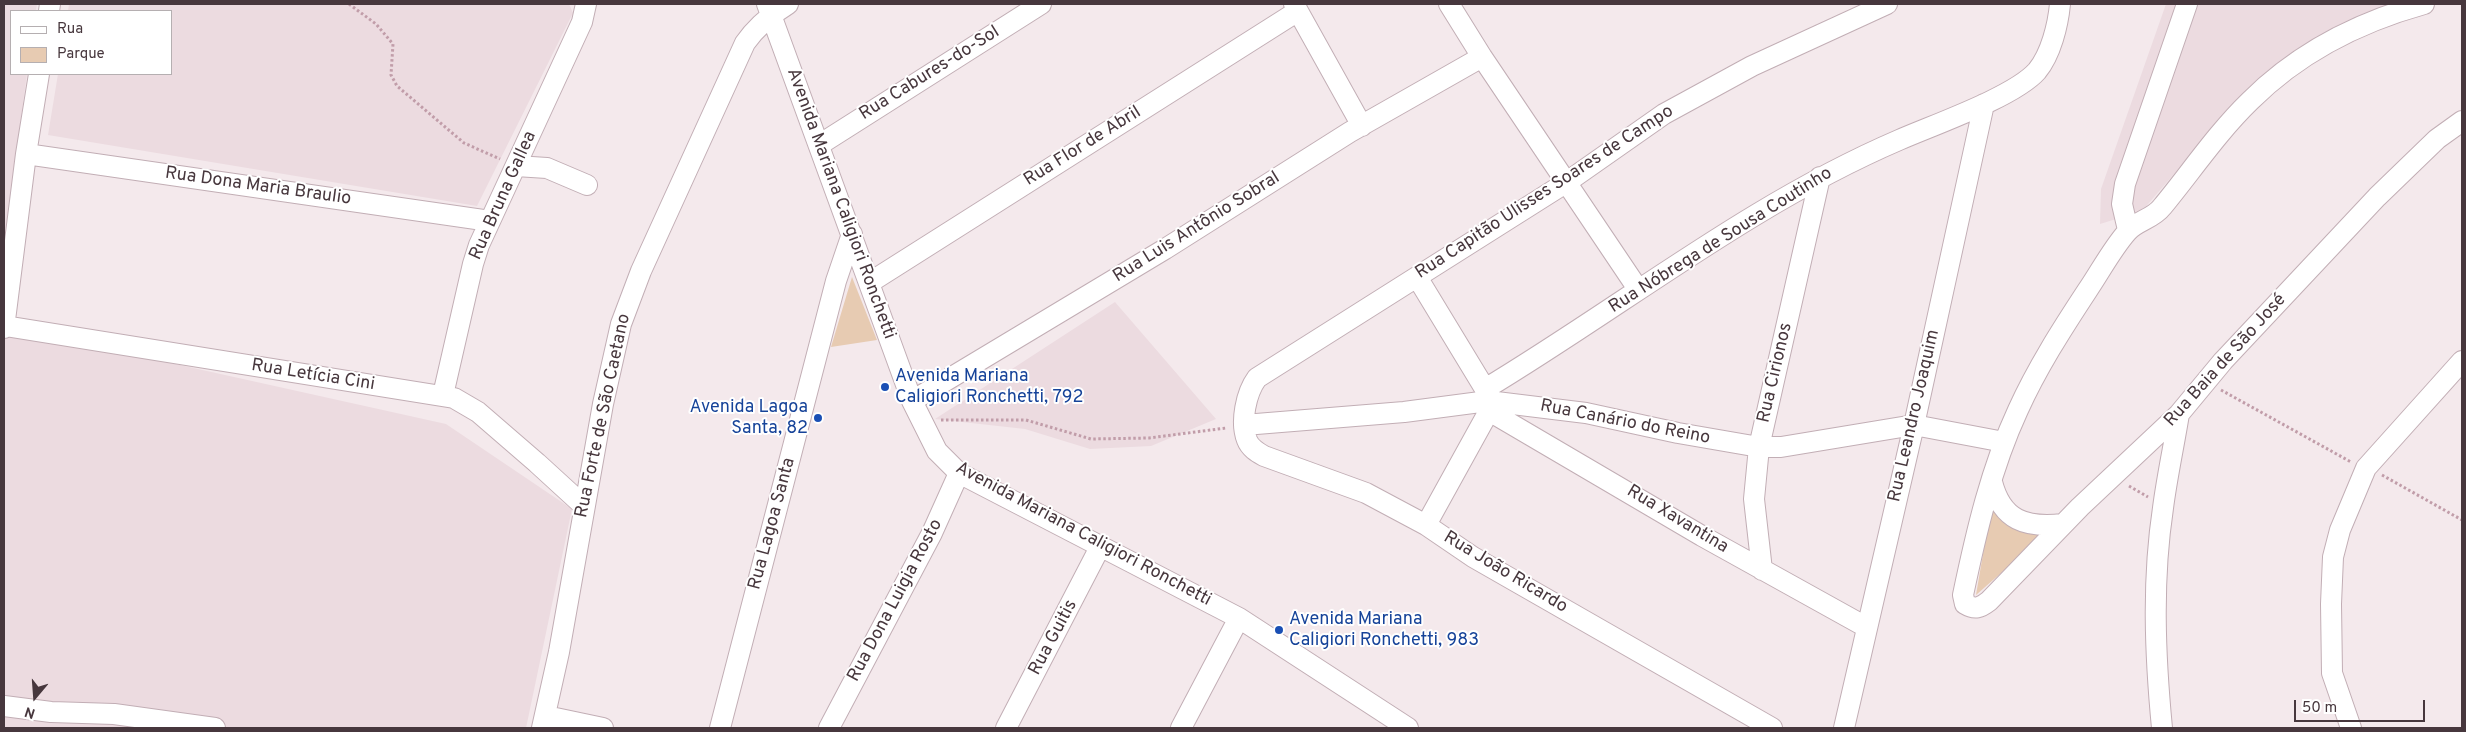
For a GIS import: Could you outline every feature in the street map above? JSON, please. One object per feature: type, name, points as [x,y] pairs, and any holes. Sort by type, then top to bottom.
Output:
[{"type":"street","name":"Rua Bruna Gallea","points":[[443,395],[473,264],[490,221],[582,22],[586,4]]},
{"type":"street","name":"Rua Forte de São Caetano","points":[[544,722],[584,506],[621,324],[632,294],[745,43],[769,9],[788,4]]},
{"type":"street","name":"Rua Cabures-do-Sol","points":[[818,145],[1041,4]]},
{"type":"street","points":[[1449,4],[1482,57],[1638,289]]},
{"type":"street","name":"Rua Capitão Ulisses Soares de Campo","points":[[1244,425],[1249,394],[1257,378],[1567,182],[1664,114],[1752,66],[1888,4]]},
{"type":"street","name":"Rua Nóbrega de Sousa Coutinho","points":[[1426,525],[1488,400],[1638,289],[1747,220],[1820,177],[1867,154],[1984,104],[2013,88],[2037,71],[2047,55],[2059,16],[2060,4]]},
{"type":"street","points":[[2128,230],[2122,204],[2125,184],[2187,4]]},
{"type":"street","points":[[2063,524],[2044,526],[2021,521],[2008,513],[1996,500],[1992,482],[2004,442],[2050,347],[2128,230],[2161,208],[2208,148],[2249,101],[2265,87],[2334,38],[2364,24],[2424,4]]},
{"type":"street","points":[[1296,7],[1362,126]]},
{"type":"street","name":"Rua Flor de Abril","points":[[869,283],[1296,7]]},
{"type":"street","name":"Avenida Mariana Caligiori Ronchetti","points":[[769,9],[912,401],[937,451],[959,473],[1239,618],[1408,728]]},
{"type":"street","name":"Rua Luis Antônio Sobral","points":[[912,401],[1156,254],[1362,126],[1482,57]]},
{"type":"street","points":[[4,327],[26,154],[39,75]]},
{"type":"street","name":"Rua Leandro Joaquim","points":[[1844,728],[1914,425],[1984,104]]},
{"type":"street","name":"Rua Baia de São José","points":[[1992,482],[1963,595],[1965,604],[1972,608],[1980,608],[1989,601],[2063,524],[2179,414],[2377,197],[2437,139],[2462,121]]},
{"type":"street","name":"Rua Dona Maria Braulio","points":[[26,154],[490,221]]},
{"type":"street","points":[[516,166],[547,168],[587,185]]},
{"type":"street","name":"Rua Cirionos","points":[[1762,570],[1754,499],[1759,447],[1820,177]]},
{"type":"street","name":"Rua Lagoa Santa","points":[[720,728],[836,281],[852,234]]},
{"type":"street","name":"Rua Xavantina","points":[[1417,277],[1488,400],[1762,570],[1866,627]]},
{"type":"street","name":"Rua Letícia Cini","points":[[4,327],[443,395],[466,403],[478,412],[537,462],[584,506]]},
{"type":"street","points":[[2351,728],[2332,673],[2331,604],[2333,557],[2340,530],[2366,468],[2462,361]]},
{"type":"street","name":"Rua Canário do Reino","points":[[1244,425],[1404,412],[1488,400],[1586,413],[1678,433],[1759,447],[1781,447],[1914,425],[2004,442]]},
{"type":"street","points":[[2162,728],[2156,618],[2163,506],[2179,414]]},
{"type":"street","name":"Rua João Ricardo","points":[[1244,425],[1247,441],[1254,450],[1264,456],[1366,493],[1426,525],[1482,562],[1772,728]]},
{"type":"street","name":"Rua Dona Luigia Rosto","points":[[829,728],[932,532],[959,473]]},
{"type":"street","name":"Rua Guitis","points":[[1006,728],[1100,547]]},
{"type":"street","points":[[1181,728],[1239,618]]},
{"type":"street","points":[[4,706],[51,712],[114,714],[215,728]]},
{"type":"street","points":[[544,722],[603,728]]},
{"type":"path","points":[[349,4],[376,24],[394,44],[391,75],[397,86],[464,143],[516,166]]},
{"type":"path","points":[[2207,382],[2278,423],[2383,475],[2462,520]]},
{"type":"path","points":[[920,420],[1026,420],[1091,439],[1149,438],[1244,425]]},
{"type":"path","points":[[2114,477],[2163,506]]},
{"type":"shaded area","points":[[4,4],[37,4],[36,10],[10,10],[10,75],[27,75],[4,242]]},
{"type":"shaded area","points":[[69,4],[569,4],[573,13],[477,206],[48,135],[58,75],[172,75],[172,10],[68,10]]},
{"type":"shaded area","points":[[2166,4],[2412,4],[2349,22],[2250,86],[2142,211],[2100,224],[2101,189]]},
{"type":"shaded area","points":[[1115,302],[1216,419],[1151,446],[1090,449],[1025,429],[935,419]]},
{"type":"shaded area","points":[[4,326],[446,424],[572,509],[526,728],[4,728]]},
{"type":"green space","points":[[852,277],[877,340],[831,347]]},
{"type":"green space","points":[[1992,501],[2050,530],[1976,595]]},
{"type":"place","name":"Avenida Mariana Caligiori Ronchetti, 792","points":[[885,387]]},
{"type":"place","name":"Avenida Lagoa Santa, 82","points":[[818,418]]},
{"type":"place","name":"Avenida Mariana Caligiori Ronchetti, 983","points":[[1279,630]]}]
